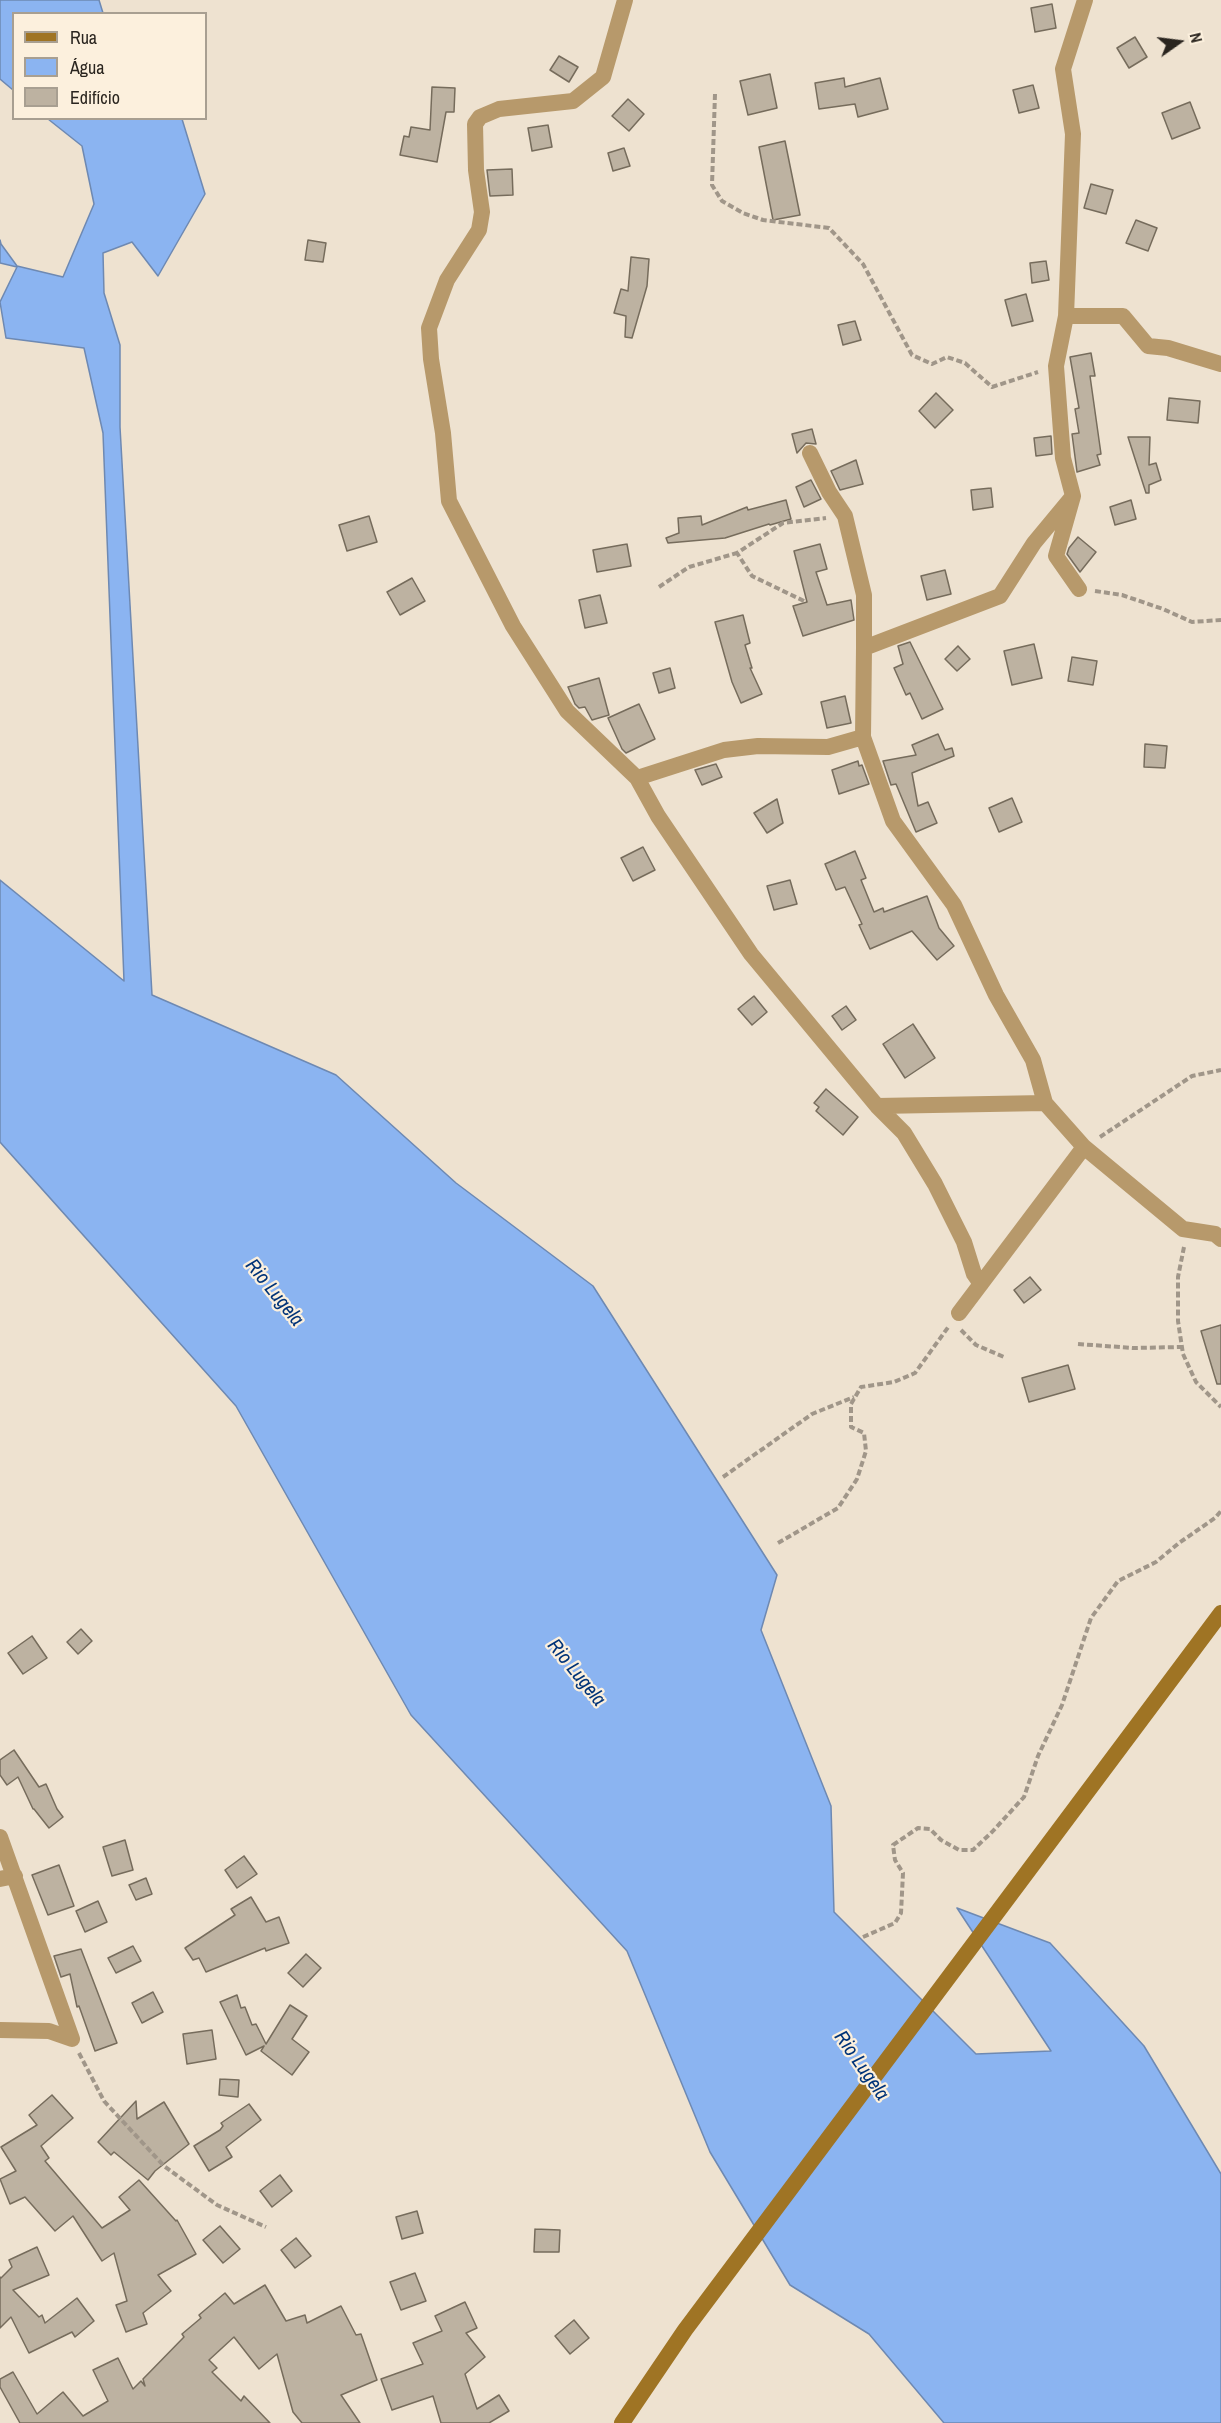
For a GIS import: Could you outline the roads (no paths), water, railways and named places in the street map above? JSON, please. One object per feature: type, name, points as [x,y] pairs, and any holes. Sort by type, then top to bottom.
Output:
[{"type":"main road","points":[[622,2423],[685,2330],[1221,1612]]},
{"type":"street","points":[[625,0],[603,77],[573,101],[499,109],[480,117],[475,124],[476,170],[482,212],[479,230],[447,280],[429,328],[431,359],[443,433],[449,501],[513,626],[567,711],[637,778],[658,816],[751,954],[877,1106],[904,1133],[935,1184],[964,1242],[974,1274],[981,1284]]},
{"type":"street","points":[[1079,589],[1056,556],[1073,496],[1063,458],[1056,366],[1066,316],[1073,134],[1063,69],[1085,0]]},
{"type":"street","points":[[1066,316],[1123,316],[1148,346],[1168,348],[1221,364]]},
{"type":"street","points":[[810,453],[829,492],[845,516],[864,595],[863,737],[893,821],[954,905],[996,995],[1033,1060],[1046,1103],[1084,1147],[1183,1229],[1215,1234],[1221,1239]]},
{"type":"street","points":[[864,648],[1000,596],[1034,543],[1073,496]]},
{"type":"street","points":[[637,778],[724,750],[758,746],[828,747],[863,737]]},
{"type":"street","points":[[877,1106],[1046,1103]]},
{"type":"street","points":[[959,1313],[1084,1147]]},
{"type":"street","points":[[0,1837],[8,1877],[72,2039],[49,2031],[0,2030]]},
{"type":"water","points":[[0,0],[99,0],[103,12],[12,12],[12,89],[0,79]]},
{"type":"water","name":"Rio Lugela","points":[[49,120],[182,120],[205,194],[158,276],[132,242],[103,253],[104,293],[120,345],[120,427],[152,995],[336,1075],[456,1183],[593,1286],[777,1575],[761,1630],[831,1806],[834,1912],[976,2054],[1051,2051],[957,1908],[1050,1943],[1144,2046],[1221,2174],[1221,2423],[944,2423],[869,2334],[790,2285],[710,2152],[627,1951],[411,1715],[236,1406],[0,1142],[0,880],[124,981],[103,433],[84,348],[6,338],[0,302],[17,267],[0,263],[0,240],[17,266],[63,277],[94,204],[82,146]]}]
